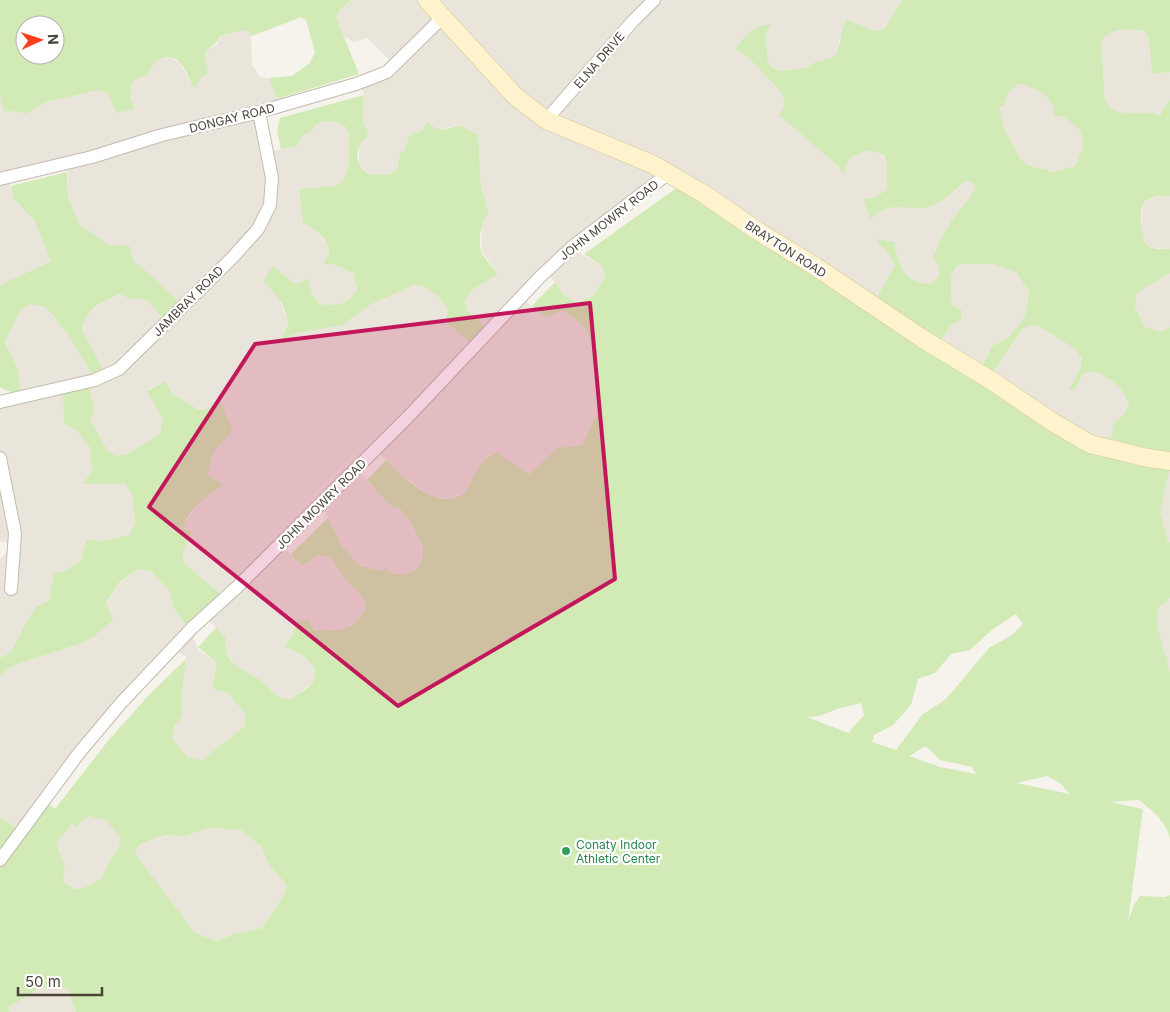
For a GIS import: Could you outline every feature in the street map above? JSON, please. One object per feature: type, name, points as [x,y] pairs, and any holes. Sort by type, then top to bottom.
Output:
[{"type":"street","name":"BRAYTON ROAD","points":[[427,0],[515,96],[546,120],[626,152],[669,173],[816,267],[923,339],[1090,444],[1148,458],[1170,461]]},
{"type":"street","name":"ELNA DRIVE","points":[[546,120],[632,22],[654,0]]},
{"type":"street","name":"DONGAY ROAD","points":[[0,179],[92,157],[162,135],[259,112],[356,84],[387,72],[443,17]]},
{"type":"street","name":"JAMBRAY ROAD","points":[[0,402],[95,380],[119,369],[232,258],[258,229],[270,205],[272,178],[259,112]]},
{"type":"street","name":"JOHN MOWRY ROAD","points":[[0,860],[79,753],[189,630],[237,587],[408,418],[539,278],[572,247],[669,173]]},
{"type":"street","points":[[0,458],[15,533],[10,589]]},
{"type":"highlighted area","points":[[590,303],[615,579],[398,706],[149,507],[255,344]]},
{"type":"shaded area","points":[[351,0],[902,0],[884,29],[839,39],[836,55],[832,58],[815,62],[806,68],[780,71],[772,68],[767,58],[766,33],[770,25],[748,57],[782,93],[785,105],[845,174],[846,165],[851,157],[868,150],[884,155],[887,165],[887,189],[876,197],[883,209],[892,207],[923,207],[936,203],[954,192],[965,181],[972,182],[975,186],[973,194],[957,214],[935,250],[933,257],[939,266],[939,276],[930,284],[919,284],[904,272],[898,261],[894,242],[881,247],[892,255],[895,267],[874,304],[671,173],[572,249],[603,267],[605,278],[593,296],[577,303],[564,295],[547,272],[524,300],[546,318],[562,310],[580,323],[587,331],[591,343],[599,411],[582,445],[557,448],[531,474],[495,452],[488,456],[474,475],[465,493],[447,499],[434,497],[397,473],[377,451],[360,473],[389,505],[400,509],[410,521],[423,547],[423,558],[416,570],[405,574],[392,574],[358,565],[341,544],[322,505],[283,546],[302,566],[319,555],[331,558],[346,580],[362,596],[366,608],[360,618],[342,632],[294,628],[292,636],[293,649],[309,660],[315,676],[312,683],[296,696],[287,700],[277,697],[264,682],[235,667],[225,648],[226,638],[206,618],[224,597],[184,563],[182,553],[192,532],[184,528],[184,523],[203,498],[223,485],[208,474],[213,453],[233,430],[219,400],[213,407],[205,410],[191,407],[184,400],[174,395],[166,381],[147,390],[163,420],[160,434],[127,454],[117,456],[108,451],[91,421],[94,407],[64,423],[77,431],[91,449],[89,459],[93,469],[125,484],[132,493],[135,523],[129,535],[101,541],[87,539],[80,561],[54,575],[49,600],[36,607],[11,652],[0,658],[0,560],[12,544],[0,541],[0,402],[19,398],[18,370],[5,342],[21,310],[31,304],[45,307],[66,331],[95,379],[82,330],[83,323],[89,313],[107,299],[120,294],[131,300],[136,298],[183,307],[141,266],[134,262],[130,247],[109,245],[79,224],[68,195],[68,173],[64,164],[9,179],[14,199],[35,221],[51,261],[0,285],[0,96],[4,111],[26,114],[46,102],[99,90],[135,108],[130,96],[132,82],[147,75],[151,65],[160,59],[169,57],[180,63],[194,89],[208,49],[217,44],[220,36],[243,30],[251,32],[252,64],[260,77],[269,78],[279,105],[262,111],[271,151],[297,146],[302,136],[311,131],[315,125],[324,121],[337,122],[346,127],[349,135],[349,164],[343,182],[336,186],[299,189],[312,226],[327,244],[333,264],[353,273],[357,289],[351,299],[337,306],[320,304],[311,293],[273,267],[263,281],[276,293],[287,318],[286,329],[281,340],[298,333],[342,325],[372,304],[414,285],[425,287],[439,297],[448,309],[488,330],[467,310],[465,301],[471,291],[498,274],[481,250],[482,223],[489,213],[481,185],[478,136],[459,125],[439,130],[433,128],[423,130],[408,136],[406,149],[400,153],[397,169],[388,175],[367,174],[359,163],[361,140],[368,137],[363,119],[364,95],[360,84],[393,63],[367,38],[354,42],[343,36],[336,17],[339,11]]},
{"type":"shaded area","points":[[1113,31],[1144,31],[1149,40],[1152,73],[1170,72],[1170,99],[1159,117],[1156,113],[1123,113],[1111,109],[1105,99],[1101,42],[1103,36]]},
{"type":"shaded area","points":[[1019,84],[1030,86],[1048,96],[1054,106],[1053,115],[1065,118],[1081,131],[1083,147],[1075,166],[1054,172],[1027,165],[1019,157],[1003,126],[999,107],[1004,105],[1009,91]]},
{"type":"shaded area","points":[[1170,196],[1170,249],[1154,248],[1145,244],[1141,237],[1144,203],[1149,199]]},
{"type":"shaded area","points":[[962,264],[994,264],[1016,272],[1029,292],[1026,317],[1009,337],[992,346],[979,370],[939,347],[950,326],[954,307],[951,300],[951,277],[956,267]]},
{"type":"shaded area","points":[[1170,273],[1170,327],[1160,332],[1145,327],[1135,307],[1137,293]]},
{"type":"shaded area","points":[[1034,325],[1044,329],[1075,349],[1082,359],[1080,369],[1069,390],[1074,390],[1083,374],[1095,371],[1109,378],[1127,395],[1129,404],[1123,415],[1115,423],[1108,447],[991,377],[1022,329]]},
{"type":"shaded area","points":[[1170,465],[1170,543],[1160,512]]},
{"type":"shaded area","points":[[138,569],[151,571],[170,592],[173,607],[190,631],[199,650],[217,663],[212,688],[228,693],[246,715],[244,727],[202,760],[188,758],[172,738],[174,726],[182,717],[182,693],[186,657],[173,649],[21,831],[0,817],[0,676],[12,666],[79,644],[121,582]]},
{"type":"shaded area","points":[[1170,598],[1170,673],[1157,624],[1158,608]]},
{"type":"shaded area","points":[[89,816],[102,820],[104,817],[121,838],[118,849],[110,860],[101,879],[83,888],[75,889],[63,882],[65,867],[55,843],[72,824],[75,827]]},
{"type":"shaded area","points":[[209,828],[241,830],[261,846],[269,865],[287,885],[283,897],[262,928],[234,934],[217,941],[195,933],[135,853],[140,844],[167,835],[185,836]]},
{"type":"shaded area","points":[[43,985],[44,988],[59,985],[68,990],[76,1012],[11,1012],[8,1009]]},
{"type":"green space","points":[[0,0],[351,0],[339,11],[336,17],[359,74],[277,99],[269,78],[292,76],[310,63],[315,52],[306,20],[301,17],[252,36],[250,32],[243,30],[220,36],[206,54],[205,60],[208,74],[202,77],[194,89],[185,70],[176,60],[166,57],[157,61],[147,75],[132,82],[130,96],[135,109],[116,113],[108,94],[99,90],[46,102],[26,114],[4,111],[0,96]]},
{"type":"green space","points":[[902,0],[1170,0],[1170,72],[1152,74],[1149,40],[1144,31],[1114,31],[1104,38],[1101,43],[1105,99],[1111,109],[1123,113],[1156,113],[1159,117],[1170,99],[1170,196],[1156,197],[1146,201],[1142,207],[1141,218],[1143,237],[1147,245],[1155,248],[1170,249],[1170,273],[1137,293],[1135,307],[1145,327],[1160,332],[1170,327],[1170,456],[1109,445],[1115,422],[1123,415],[1129,405],[1124,393],[1111,380],[1095,371],[1083,374],[1074,390],[1069,390],[1080,369],[1082,359],[1075,349],[1044,329],[1034,325],[1022,329],[993,373],[982,366],[992,346],[1009,337],[1025,317],[1029,292],[1016,272],[993,264],[962,264],[956,267],[951,277],[951,300],[954,307],[962,310],[961,319],[950,326],[942,340],[876,299],[895,266],[876,239],[894,242],[900,265],[908,276],[921,283],[930,284],[939,276],[939,266],[933,257],[938,245],[951,222],[970,197],[975,186],[972,182],[965,181],[951,194],[928,207],[887,208],[870,219],[864,199],[876,197],[887,189],[887,165],[884,155],[868,150],[851,157],[846,165],[845,175],[837,165],[779,115],[785,105],[782,93],[748,57],[735,49],[750,32],[771,24],[766,34],[767,58],[772,68],[780,71],[806,68],[815,62],[832,58],[836,55],[846,19],[874,31],[884,29]],"holes":[[[1019,84],[1039,91],[1047,98],[1054,106],[1053,115],[1065,118],[1081,131],[1083,147],[1075,166],[1054,172],[1027,165],[1019,157],[1003,126],[999,107],[1004,105],[1009,91]]]},
{"type":"green space","points":[[364,95],[363,119],[368,137],[360,145],[357,155],[360,164],[367,174],[388,175],[397,169],[400,153],[406,149],[408,136],[423,130],[427,121],[438,129],[459,125],[478,135],[481,185],[489,214],[482,226],[480,247],[484,257],[498,274],[471,291],[465,301],[467,310],[488,330],[476,347],[446,322],[448,309],[439,297],[425,287],[414,285],[372,304],[342,325],[298,333],[280,341],[287,327],[286,313],[278,298],[263,281],[273,266],[296,284],[309,279],[311,293],[320,304],[342,304],[350,299],[357,289],[353,273],[333,264],[323,264],[328,256],[329,248],[320,235],[303,223],[299,189],[336,186],[343,181],[349,164],[349,135],[346,127],[337,122],[324,121],[315,125],[312,131],[302,136],[297,146],[281,149],[277,131],[280,118]]},
{"type":"green space","points":[[67,172],[68,196],[79,224],[109,245],[130,246],[134,262],[141,266],[181,304],[165,320],[147,300],[136,298],[131,300],[120,294],[107,299],[95,307],[86,317],[82,330],[104,371],[93,376],[66,331],[58,324],[54,316],[45,307],[31,304],[21,310],[5,342],[18,370],[21,391],[10,392],[0,387],[0,285],[51,261],[35,221],[14,199],[11,186]]},
{"type":"green space","points":[[678,187],[1069,441],[1170,467],[1160,512],[1170,543],[1170,598],[1158,608],[1157,624],[1170,673],[1170,839],[1162,822],[1154,812],[1139,800],[1110,802],[1143,809],[1128,921],[1134,905],[1140,896],[1165,897],[1170,895],[1170,1012],[76,1012],[68,990],[59,985],[44,988],[43,986],[9,1007],[8,1009],[11,1012],[0,1012],[0,817],[21,831],[46,801],[55,809],[107,742],[147,697],[186,659],[182,693],[182,717],[174,726],[172,738],[188,758],[202,760],[244,727],[246,715],[228,693],[212,688],[217,663],[198,647],[216,628],[226,638],[226,647],[231,661],[242,670],[265,683],[278,697],[290,699],[309,686],[315,677],[312,665],[296,651],[284,647],[299,621],[309,620],[314,630],[344,629],[355,622],[366,608],[362,596],[346,580],[331,558],[319,555],[302,566],[291,554],[328,518],[341,544],[358,565],[381,571],[385,568],[392,574],[405,574],[416,570],[423,558],[423,547],[410,521],[400,509],[389,505],[367,480],[386,460],[405,478],[422,490],[438,498],[448,499],[465,493],[481,464],[496,452],[530,474],[557,448],[582,445],[598,411],[591,343],[587,331],[580,323],[562,310],[546,318],[532,306],[555,282],[564,295],[577,303],[593,296],[605,278],[603,267],[584,254]],"holes":[[[1016,614],[1023,624],[1012,635],[990,647],[946,699],[922,715],[896,750],[872,742],[874,735],[893,725],[911,705],[918,679],[935,673],[951,654],[970,650],[993,629]],[[861,703],[864,715],[848,733],[807,717],[820,716],[837,709]],[[926,746],[940,760],[972,767],[976,774],[940,767],[909,756]],[[1047,776],[1060,783],[1070,794],[1016,783]],[[89,816],[102,820],[104,818],[121,838],[118,849],[110,860],[101,879],[83,888],[75,889],[63,882],[65,867],[56,843],[72,824],[75,827]],[[209,828],[241,830],[261,846],[269,865],[287,885],[283,897],[262,928],[234,934],[217,941],[195,933],[135,853],[140,844],[166,835],[185,836]]]},
{"type":"green space","points":[[166,381],[174,395],[198,409],[206,409],[219,400],[233,430],[213,453],[208,474],[223,485],[211,493],[188,516],[184,529],[192,532],[182,553],[184,563],[224,597],[190,631],[173,607],[170,592],[151,571],[138,569],[120,582],[106,603],[113,620],[92,638],[12,666],[0,676],[0,658],[11,652],[36,607],[49,600],[54,574],[64,571],[80,561],[87,539],[101,541],[129,535],[135,523],[132,494],[125,484],[83,484],[93,469],[89,459],[91,449],[77,431],[64,423],[63,390],[88,383],[94,407],[91,421],[108,451],[117,456],[127,454],[160,434],[163,420],[147,391]]},
{"type":"place","name":"Conaty Indoor Athletic Center","points":[[566,851]]}]
